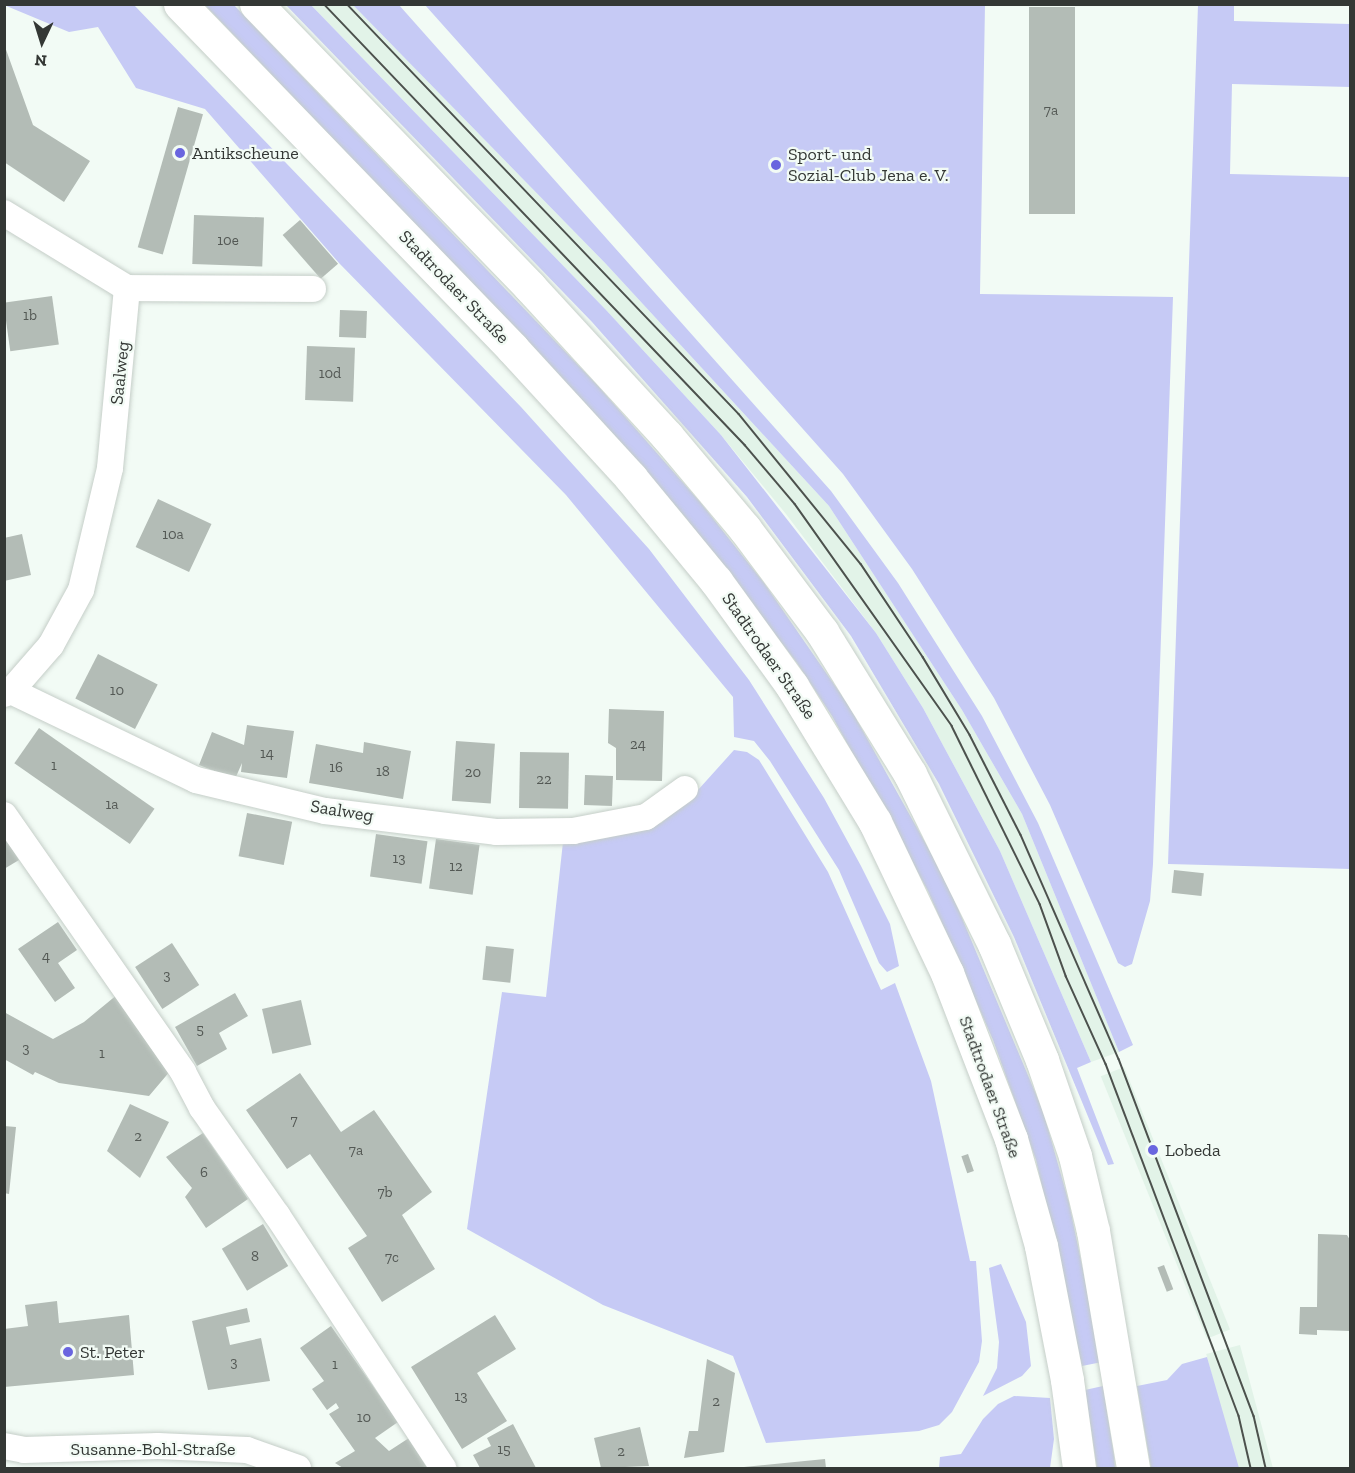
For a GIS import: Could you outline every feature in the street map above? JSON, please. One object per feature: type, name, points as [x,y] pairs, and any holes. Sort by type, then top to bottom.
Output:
[{"type":"main road","name":"Stadtrodaer Straße","points":[[180,4],[513,349],[631,478],[758,638],[846,773],[875,822],[913,898],[981,1056],[1011,1138],[1041,1246],[1067,1380],[1079,1468]]},
{"type":"main road","points":[[256,4],[530,287],[667,436],[745,529],[822,632],[910,774],[994,944],[1042,1060],[1075,1156],[1093,1231],[1132,1468]]},
{"type":"street","points":[[4,213],[127,288],[313,289]]},
{"type":"street","name":"Saalweg","points":[[127,288],[110,468],[81,590],[51,645],[8,692],[196,780],[325,811],[496,832],[573,831],[646,817],[685,789]]},
{"type":"street","points":[[4,815],[183,1072],[202,1108],[284,1224],[443,1468]]},
{"type":"street","name":"Susanne-Bohl-Straße","points":[[4,1446],[24,1450],[158,1446],[247,1450],[298,1468]]},
{"type":"shaded area","points":[[4,5],[134,5],[521,407],[649,549],[749,680],[824,798],[861,866],[890,924],[899,966],[887,972],[879,963],[839,870],[770,761],[754,741],[734,737],[733,697],[566,495],[339,263],[205,109],[136,88],[98,27],[69,32]]},
{"type":"shaded area","points":[[205,5],[234,5],[598,386],[700,502],[764,583],[849,706],[946,880],[1043,1111],[1069,1203],[1102,1362],[1082,1366],[1036,1160],[993,1040],[928,891],[832,716],[797,663],[685,517],[584,402]]},
{"type":"shaded area","points":[[286,5],[311,5],[607,311],[721,435],[876,633],[923,708],[1000,851],[1091,1062],[1077,1068],[1114,1164],[1108,1165],[1014,937],[939,784],[851,636],[747,497],[592,322]]},
{"type":"shaded area","points":[[311,5],[353,5],[606,264],[829,506],[962,710],[1022,814],[1119,1052],[1091,1062],[1000,851],[923,708],[876,633],[786,514],[721,435],[607,311]]},
{"type":"shaded area","points":[[353,5],[399,5],[831,491],[898,583],[982,716],[1038,823],[1133,1045],[1119,1052],[1022,814],[962,710],[829,506],[606,264]]},
{"type":"shaded area","points":[[425,5],[985,5],[980,294],[1173,297],[1153,864],[1150,901],[1132,964],[1125,967],[1118,963],[1050,805],[994,698],[912,569],[843,474]]},
{"type":"shaded area","points":[[1198,5],[1234,5],[1234,21],[1350,24],[1350,87],[1232,84],[1230,174],[1350,177],[1350,869],[1168,864]]},
{"type":"shaded area","points":[[734,750],[747,752],[759,760],[828,872],[881,990],[895,983],[931,1081],[970,1261],[976,1261],[982,1341],[979,1362],[952,1412],[939,1425],[919,1431],[766,1443],[733,1356],[603,1305],[467,1229],[502,992],[546,997],[563,842],[631,833],[661,823],[689,800]]},
{"type":"shaded area","points":[[1124,1067],[1230,1329],[1207,1339],[1101,1076]]},
{"type":"shaded area","points":[[1001,1264],[1026,1322],[1031,1366],[1022,1376],[983,1396],[997,1368],[999,1342],[989,1268]]},
{"type":"shaded area","points":[[1240,1345],[1273,1468],[1237,1468],[1206,1354]]},
{"type":"shaded area","points":[[1207,1357],[1239,1468],[1151,1468],[1137,1386],[1167,1380],[1182,1364]]},
{"type":"shaded area","points":[[1103,1386],[1115,1468],[1097,1468],[1085,1390]]},
{"type":"shaded area","points":[[1014,1396],[1050,1398],[1054,1439],[1050,1468],[939,1468],[940,1457],[961,1454],[983,1419],[998,1404]]},
{"type":"building","points":[[1029,7],[1075,7],[1075,214],[1029,214]]},
{"type":"building","points":[[4,44],[33,125],[90,161],[64,202],[4,162]]},
{"type":"building","name":"Antikscheune","points":[[178,107],[203,114],[163,255],[138,247]]},
{"type":"building","points":[[194,215],[264,217],[262,266],[192,264]]},
{"type":"building","points":[[300,220],[338,264],[321,279],[283,235]]},
{"type":"building","points":[[52,296],[59,345],[10,351],[4,303]]},
{"type":"building","points":[[340,310],[367,311],[366,338],[339,337]]},
{"type":"building","points":[[307,346],[355,348],[353,402],[305,400]]},
{"type":"building","points":[[158,499],[211,524],[189,572],[136,547]]},
{"type":"building","points":[[22,534],[31,575],[4,581],[4,538]]},
{"type":"building","points":[[98,654],[158,684],[135,729],[75,699]]},
{"type":"building","points":[[609,709],[664,711],[662,781],[616,780],[616,748],[608,743]]},
{"type":"building","points":[[247,725],[294,731],[287,778],[241,772],[242,763],[235,779],[199,765],[212,732],[244,745]]},
{"type":"building","points":[[39,728],[155,809],[130,844],[14,763]]},
{"type":"building","points":[[456,741],[495,744],[491,804],[452,801]]},
{"type":"building","points":[[364,742],[411,751],[403,799],[309,783],[316,744],[363,753]]},
{"type":"building","points":[[520,752],[569,753],[568,809],[519,808]]},
{"type":"building","points":[[585,775],[613,776],[612,806],[584,805]]},
{"type":"building","points":[[247,813],[292,822],[284,865],[239,856]]},
{"type":"building","points":[[376,834],[427,841],[422,884],[370,877]]},
{"type":"building","points":[[4,836],[19,860],[4,869]]},
{"type":"building","points":[[436,839],[480,845],[473,895],[429,889]]},
{"type":"building","points":[[1174,870],[1204,873],[1201,896],[1172,893]]},
{"type":"building","points":[[58,922],[77,950],[58,963],[75,988],[55,1002],[18,949]]},
{"type":"building","points":[[172,943],[199,985],[162,1009],[135,967]]},
{"type":"building","points":[[486,946],[514,949],[510,983],[482,980]]},
{"type":"building","points":[[235,993],[248,1016],[219,1033],[227,1049],[197,1066],[175,1027]]},
{"type":"building","points":[[118,994],[171,1070],[149,1096],[59,1083],[35,1072],[33,1075],[4,1059],[4,1012],[53,1039],[84,1022]]},
{"type":"building","points":[[301,1000],[311,1045],[272,1054],[262,1009]]},
{"type":"building","points":[[300,1073],[341,1132],[374,1110],[432,1192],[402,1215],[435,1269],[382,1302],[348,1248],[367,1236],[310,1154],[287,1169],[246,1110]]},
{"type":"building","points":[[130,1104],[169,1122],[140,1178],[107,1151]]},
{"type":"building","points":[[4,1126],[16,1127],[9,1194],[4,1193]]},
{"type":"building","points":[[203,1133],[248,1199],[206,1228],[185,1197],[192,1188],[166,1157]]},
{"type":"building","points":[[968,1154],[974,1171],[967,1173],[961,1156]]},
{"type":"building","points":[[263,1224],[288,1266],[247,1291],[222,1249]]},
{"type":"building","points":[[1318,1234],[1347,1235],[1350,1240],[1350,1331],[1317,1330],[1317,1335],[1299,1334],[1300,1307],[1317,1307]]},
{"type":"building","points":[[1164,1265],[1173,1289],[1167,1292],[1157,1268]]},
{"type":"building","name":"St. Peter","points":[[57,1301],[59,1323],[129,1315],[134,1375],[4,1387],[4,1329],[28,1326],[25,1305]]},
{"type":"building","points":[[247,1308],[250,1322],[226,1327],[230,1345],[261,1338],[270,1381],[208,1390],[192,1321]]},
{"type":"building","points":[[495,1315],[516,1349],[477,1373],[507,1421],[462,1449],[411,1367]]},
{"type":"building","points":[[331,1326],[398,1422],[375,1438],[389,1451],[409,1438],[427,1468],[343,1468],[335,1463],[355,1451],[329,1414],[339,1408],[336,1403],[327,1410],[312,1389],[324,1381],[300,1348]]},
{"type":"building","points":[[707,1359],[735,1373],[724,1452],[684,1458],[689,1431],[698,1431]]},
{"type":"building","points":[[513,1424],[536,1468],[480,1468],[473,1455],[491,1446],[487,1438]]},
{"type":"building","points":[[640,1427],[649,1466],[601,1468],[594,1438]]},
{"type":"building","points":[[825,1459],[826,1468],[744,1468],[744,1467]]},
{"type":"tram line","points":[[324,4],[745,445],[795,504],[952,726],[1040,904],[1066,976],[1106,1064],[1239,1416],[1251,1468]]},
{"type":"tram line","points":[[347,4],[739,414],[861,564],[923,657],[970,735],[1021,835],[1119,1059],[1254,1416],[1266,1468]]},
{"type":"place","name":"Antikscheune","points":[[180,153]]},
{"type":"place","name":"Sport- und Sozial-Club Jena e. V.","points":[[776,165]]},
{"type":"place","name":"Lobeda","points":[[1153,1150]]},
{"type":"place","name":"St. Peter","points":[[68,1352]]}]
